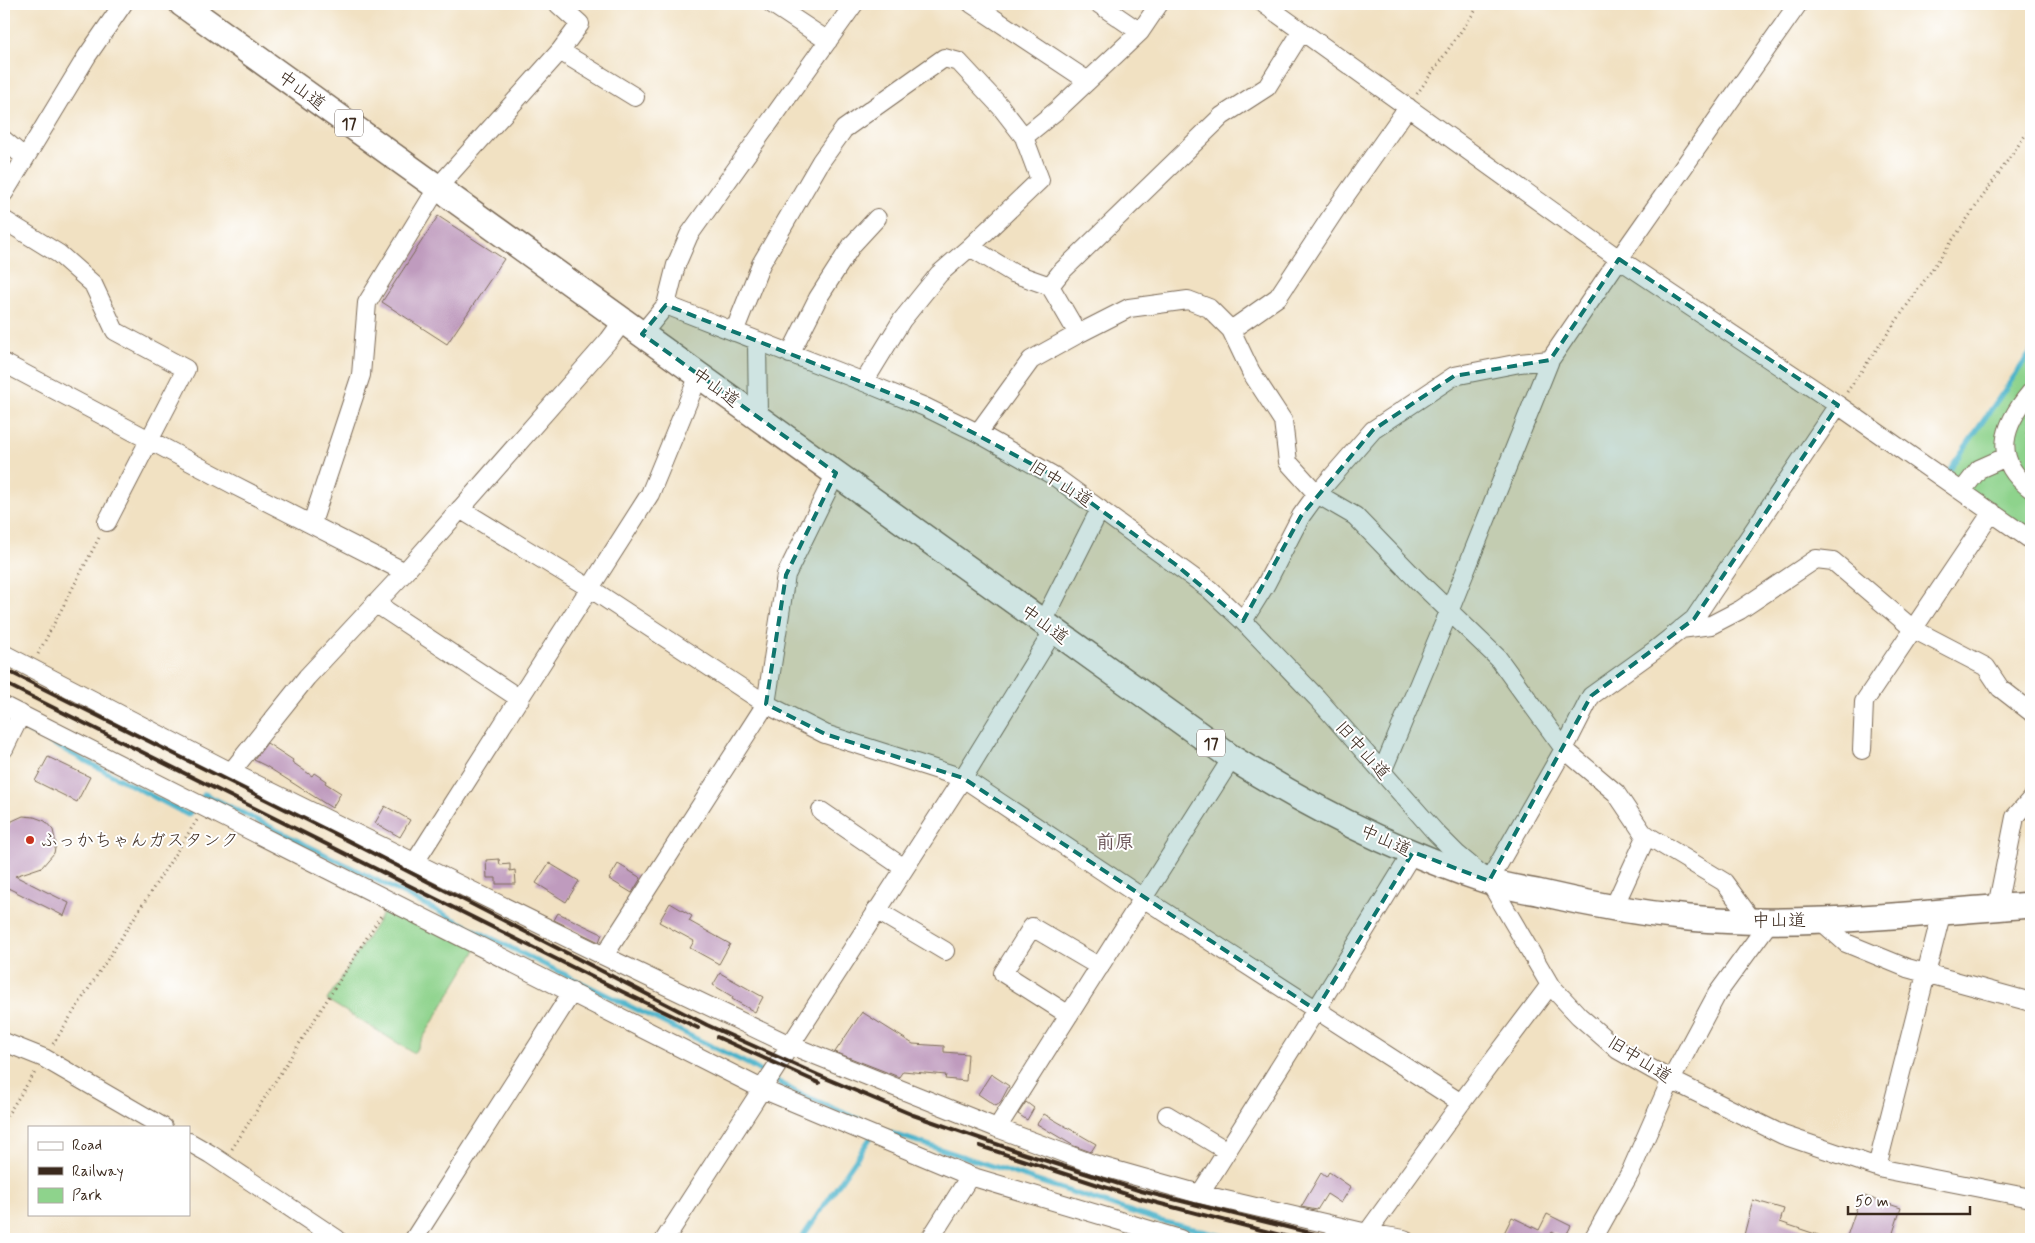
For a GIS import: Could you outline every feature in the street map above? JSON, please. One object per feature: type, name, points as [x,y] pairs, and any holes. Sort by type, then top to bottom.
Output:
[{"type":"highway","name":"中山道","points":[[182,4],[1232,758],[1279,787],[1333,816],[1413,852],[1489,881],[1613,908],[1690,918],[1820,920],[2031,905]]},
{"type":"street","points":[[4,193],[24,157],[87,56],[123,4]]},
{"type":"street","points":[[312,523],[361,375],[367,303],[438,187],[560,51],[580,24],[558,4]]},
{"type":"street","points":[[772,4],[828,41]]},
{"type":"street","points":[[231,772],[307,677],[405,572],[460,509],[632,328],[666,305],[676,265],[689,235],[854,4]]},
{"type":"street","points":[[972,4],[1088,81]]},
{"type":"street","points":[[1099,4],[1140,32]]},
{"type":"street","points":[[1024,137],[1140,32],[1159,4]]},
{"type":"street","points":[[1264,4],[1619,259],[1838,405],[2031,540]]},
{"type":"street","points":[[1382,772],[1450,611],[1550,360],[1798,4]]},
{"type":"street","points":[[1050,286],[1061,272],[1222,116],[1267,87],[1302,31]]},
{"type":"street","points":[[560,51],[634,97]]},
{"type":"street","points":[[734,332],[761,264],[821,161],[844,128],[944,58],[959,62],[1000,106],[1024,137],[1040,180],[939,274],[902,320],[864,382]]},
{"type":"street","points":[[1231,330],[1278,297],[1336,209],[1408,107]]},
{"type":"street","points":[[4,140],[24,157]]},
{"type":"street","points":[[790,354],[822,291],[852,245],[877,218]]},
{"type":"street","points":[[4,220],[59,254],[93,284],[115,331],[186,369],[107,522]]},
{"type":"street","points":[[970,247],[1013,274],[1050,286],[1078,334]]},
{"type":"street","points":[[978,433],[1031,360],[1078,334],[1129,308],[1188,300],[1209,308],[1231,330],[1251,372],[1283,421],[1288,462],[1317,494],[1355,516],[1418,582],[1498,658],[1564,749],[1616,793],[1643,833],[1724,882],[1762,920],[1717,994],[1671,1080],[1630,1173],[1593,1239]]},
{"type":"street","name":"旧中山道","points":[[666,305],[925,407],[978,433],[1054,476],[1209,589],[1244,621],[1317,698],[1436,833],[1458,855],[1489,881],[1550,985],[1580,1016],[1618,1050],[1671,1080],[1783,1135],[1877,1167],[2031,1198]]},
{"type":"street","points":[[757,341],[758,418]]},
{"type":"street","points":[[1244,621],[1266,584],[1301,516],[1317,494],[1373,430],[1454,376],[1520,362],[1550,360]]},
{"type":"street","points":[[4,363],[405,572]]},
{"type":"street","points":[[415,862],[650,494],[699,375]]},
{"type":"street","points":[[2031,392],[2016,409],[2006,434],[2006,457],[2018,479],[2031,489]]},
{"type":"street","points":[[1489,881],[1564,749],[1591,696],[1694,619],[1838,405]]},
{"type":"street","points":[[1962,491],[1979,469],[2006,457]]},
{"type":"street","points":[[604,956],[766,704],[786,575],[836,473]]},
{"type":"street","points":[[460,509],[591,589],[766,704],[824,734],[963,778],[1144,898],[1461,1103]]},
{"type":"street","points":[[664,1239],[963,778],[1049,626],[1100,509]]},
{"type":"street","points":[[1862,750],[1864,702],[1992,512]]},
{"type":"street","points":[[1681,629],[1711,625],[1740,610],[1816,559],[1833,561],[1913,629],[1986,667],[2000,688],[2031,712]]},
{"type":"street","points":[[375,604],[520,700]]},
{"type":"street","points":[[4,654],[231,772],[604,956],[790,1045],[996,1128],[1093,1164],[1200,1194],[1368,1233],[1404,1239]]},
{"type":"street","points":[[4,706],[762,1089],[970,1176],[1173,1238]]},
{"type":"street","points":[[4,749],[21,714]]},
{"type":"street","points":[[996,1128],[1232,758]]},
{"type":"street","points":[[1997,907],[2015,817],[2031,799]]},
{"type":"street","points":[[821,812],[904,868]]},
{"type":"street","points":[[1613,908],[1647,835]]},
{"type":"street","points":[[1200,1194],[1413,852]]},
{"type":"street","points":[[876,910],[945,952]]},
{"type":"street","points":[[1877,1167],[1942,911]]},
{"type":"street","points":[[1820,920],[1846,943],[1907,968],[2031,1002]]},
{"type":"street","points":[[1069,1015],[1003,973],[1032,927],[1100,967]]},
{"type":"street","points":[[1368,1233],[1461,1103],[1550,985]]},
{"type":"street","points":[[414,1239],[572,992]]},
{"type":"street","points":[[4,1042],[44,1058],[161,1126]]},
{"type":"street","points":[[1167,1115],[1227,1151]]},
{"type":"street","points":[[190,1143],[337,1239]]},
{"type":"street","points":[[930,1239],[970,1176]]},
{"type":"path","points":[[1408,107],[1480,4]]},
{"type":"path","points":[[1838,405],[2031,127]]},
{"type":"path","points":[[31,668],[107,522]]},
{"type":"path","points":[[4,1120],[205,807]]},
{"type":"path","points":[[223,1163],[390,901]]},
{"type":"highlighted area","points":[[1619,259],[1838,405],[1694,619],[1591,696],[1489,881],[1413,852],[1316,1010],[963,778],[825,734],[766,704],[786,575],[836,473],[642,334],[666,305],[925,407],[1054,476],[1175,564],[1243,621],[1301,516],[1373,430],[1454,376],[1550,360]]},
{"type":"green space","points":[[2031,352],[2031,540],[1943,478]]},
{"type":"green space","points":[[391,901],[479,945],[414,1053],[327,1000]]},
{"type":"building","points":[[438,216],[504,259],[447,344],[382,302]]},
{"type":"building","points":[[267,743],[293,760],[292,762],[312,776],[314,773],[341,793],[332,808],[254,760]]},
{"type":"building","points":[[48,757],[90,777],[77,802],[35,781]]},
{"type":"building","points":[[385,806],[410,820],[400,837],[375,823]]},
{"type":"building","name":"ふっかちゃんガスタンク","points":[[23,816],[45,821],[53,830],[56,844],[54,853],[42,867],[15,876],[69,903],[64,916],[4,886],[4,833],[12,821]]},
{"type":"building","points":[[499,859],[500,865],[510,864],[510,871],[515,870],[516,884],[496,884],[496,878],[487,878],[486,860]]},
{"type":"building","points":[[549,863],[579,881],[566,902],[536,883]]},
{"type":"building","points":[[618,864],[641,878],[632,893],[609,879]]},
{"type":"building","points":[[670,903],[692,916],[689,921],[730,944],[719,964],[690,948],[694,941],[659,922]]},
{"type":"building","points":[[558,913],[602,934],[599,942],[554,920]]},
{"type":"building","points":[[720,973],[763,997],[755,1012],[732,999],[733,997],[713,985]]},
{"type":"building","points":[[862,1012],[913,1044],[944,1046],[944,1052],[968,1054],[966,1081],[945,1079],[946,1075],[903,1071],[899,1077],[835,1052]]},
{"type":"building","points":[[991,1074],[1009,1086],[1000,1103],[996,1106],[978,1094]]},
{"type":"building","points":[[1026,1102],[1034,1108],[1027,1120],[1018,1114]]},
{"type":"building","points":[[1044,1114],[1096,1144],[1091,1152],[1074,1146],[1037,1124]]},
{"type":"building","points":[[1329,1172],[1351,1187],[1341,1203],[1327,1194],[1317,1210],[1301,1207],[1321,1173],[1326,1177]]},
{"type":"building","points":[[1861,1195],[1901,1208],[1891,1239],[1846,1239]]},
{"type":"building","points":[[1753,1200],[1784,1209],[1780,1222],[1824,1237],[1823,1239],[1743,1239]]},
{"type":"building","points":[[1547,1214],[1571,1226],[1564,1239],[1552,1232],[1550,1236],[1557,1239],[1501,1239],[1512,1217],[1539,1230]]},
{"type":"waterway","points":[[1945,476],[2031,352]]},
{"type":"waterway","points":[[4,718],[188,815],[205,794],[533,959],[750,1065],[794,1091],[891,1133],[1157,1220],[1235,1239]]},
{"type":"waterway","points":[[801,1239],[871,1137]]},
{"type":"railway","points":[[4,669],[343,838],[707,1025],[818,1075],[913,1115],[1025,1154],[1141,1191],[1335,1239]]},
{"type":"railway","points":[[4,683],[592,977],[698,1028]]},
{"type":"railway","points":[[717,1037],[819,1083]]},
{"type":"railway","points":[[980,1146],[1138,1198],[1296,1239]]},
{"type":"place","name":"ふっかちゃんガスタンク","points":[[30,840]]},
{"type":"district","name":"前原","points":[[1115,841]]}]
